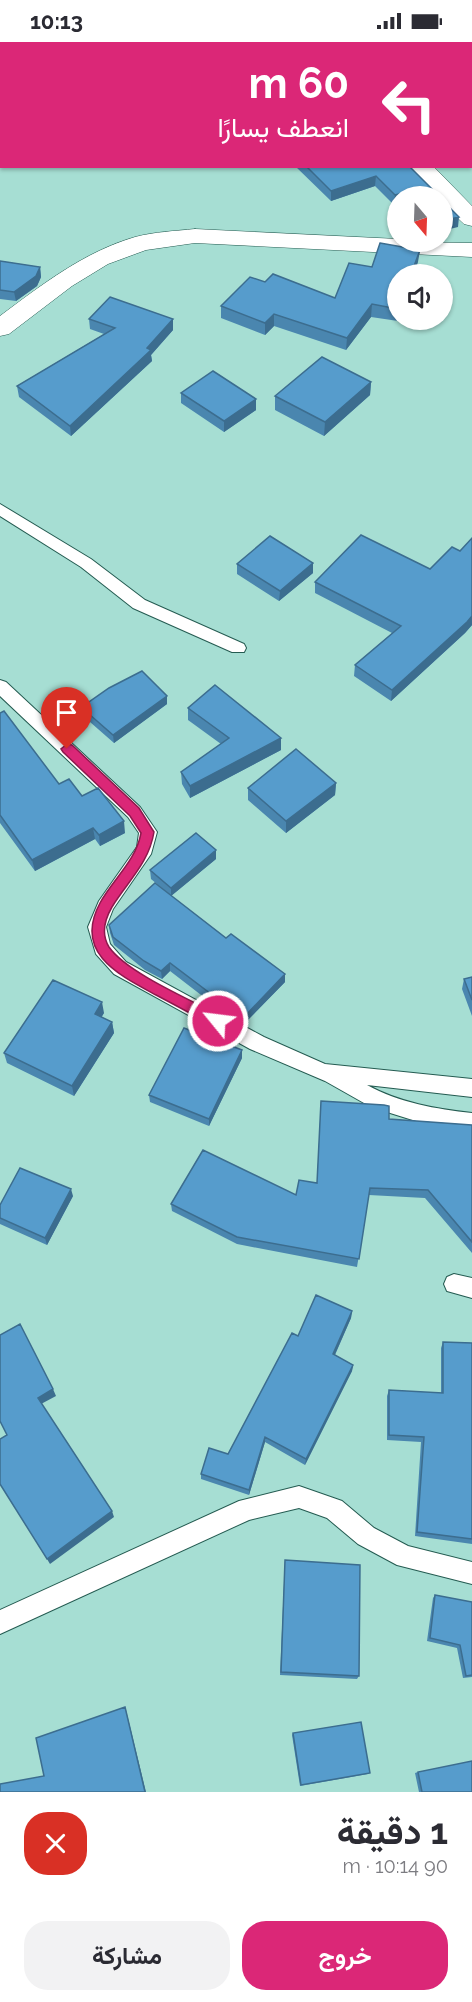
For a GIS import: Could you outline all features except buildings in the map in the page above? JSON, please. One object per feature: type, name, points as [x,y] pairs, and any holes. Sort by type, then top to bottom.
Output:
[{"type":"street","points":[[421,168],[472,219]]},
{"type":"street","points":[[0,328],[90,264],[142,243],[195,236],[472,250]]},
{"type":"lane","points":[[0,509],[86,563],[140,604],[238,648]]},
{"type":"lane","points":[[0,686],[134,812],[148,832],[145,849],[105,906],[97,927],[102,948],[120,968],[257,1043],[324,1072],[378,1101],[435,1118],[472,1122]]},
{"type":"lane","points":[[324,1072],[472,1088]]},
{"type":"lane","points":[[0,1622],[247,1509],[299,1497],[334,1509],[366,1536],[405,1557],[472,1573]]},
{"type":"route","points":[[67,749],[134,812],[148,832],[145,849],[105,906],[97,927],[102,948],[120,968],[218,1021]]}]
